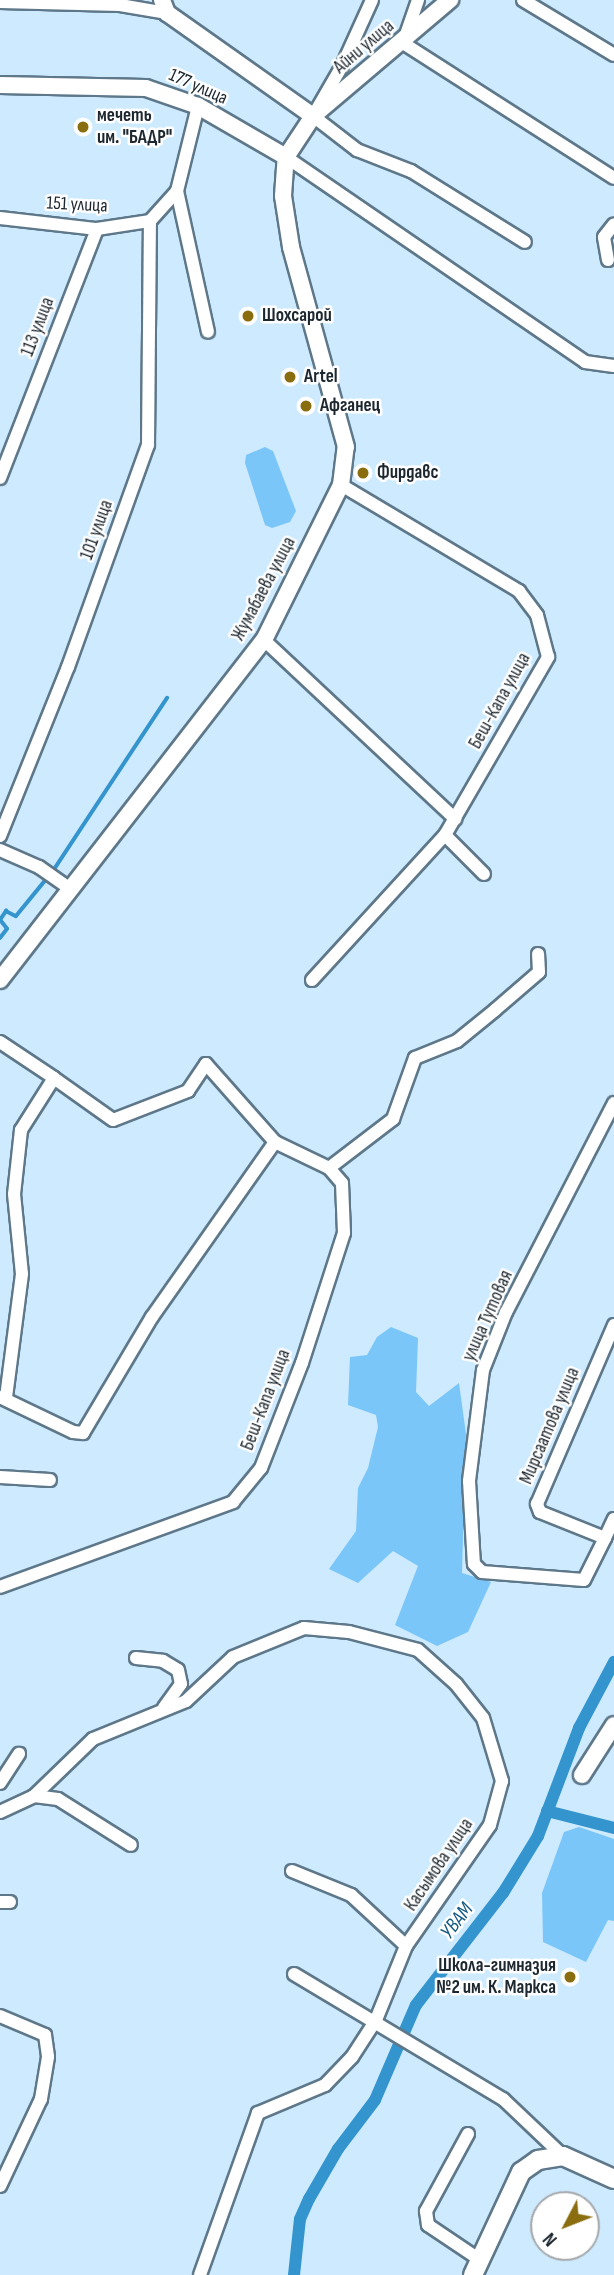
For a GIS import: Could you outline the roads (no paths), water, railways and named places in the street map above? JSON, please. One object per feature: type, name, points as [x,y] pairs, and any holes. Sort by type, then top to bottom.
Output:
[{"type":"main road","points":[[477,2267],[521,2172],[538,2160],[563,2156],[614,2179]]},
{"type":"street","points":[[418,0],[403,43],[614,178]]},
{"type":"street","name":"Айни улица","points":[[289,153],[309,121],[450,0]]},
{"type":"street","points":[[523,0],[614,55]]},
{"type":"street","points":[[0,2],[120,2],[165,7],[309,121],[357,150],[411,171],[526,242]]},
{"type":"street","points":[[309,121],[342,66],[365,2]]},
{"type":"street","name":"177 улица","points":[[0,85],[146,88],[198,106],[289,153]]},
{"type":"street","points":[[198,106],[177,191],[208,332]]},
{"type":"street","points":[[289,153],[585,362],[614,366]]},
{"type":"street","name":"Жумабаева улица","points":[[0,980],[264,640],[341,485],[346,447],[291,247],[283,196],[289,153]]},
{"type":"street","points":[[150,221],[177,191]]},
{"type":"street","name":"151 улица","points":[[0,218],[97,229],[150,221]]},
{"type":"street","name":"101 улица","points":[[0,836],[68,667],[148,445],[150,221]]},
{"type":"street","points":[[608,260],[604,237],[614,224]]},
{"type":"street","name":"113 улица","points":[[0,478],[97,229]]},
{"type":"street","name":"Беш-Капа улица","points":[[312,980],[445,835],[548,657],[537,615],[519,591],[341,485]]},
{"type":"street","points":[[264,640],[455,820]]},
{"type":"street","points":[[445,835],[484,874]]},
{"type":"street","points":[[0,850],[51,875],[71,889]]},
{"type":"street","points":[[0,1042],[113,1121],[188,1091],[206,1064],[275,1142],[329,1168],[393,1119],[415,1058],[457,1041],[504,1003],[539,972],[538,954]]},
{"type":"street","points":[[54,1078],[20,1130],[14,1194],[22,1274],[3,1398],[74,1433],[83,1433],[152,1317],[275,1142]]},
{"type":"street","name":"улица Тутовая","points":[[606,1538],[584,1580],[488,1573],[474,1564],[469,1480],[483,1370],[506,1312],[614,1102]]},
{"type":"street","name":"Беш-Капа улица","points":[[0,1587],[233,1502],[261,1468],[302,1363],[344,1233],[342,1183],[329,1168]]},
{"type":"street","name":"Мирсаатова улица","points":[[606,1538],[540,1512],[537,1504],[614,1325]]},
{"type":"street","points":[[0,1477],[50,1480]]},
{"type":"street","points":[[606,1538],[614,1519]]},
{"type":"street","name":"Касымова улица","points":[[0,1812],[34,1796],[93,1739],[187,1701],[233,1657],[304,1628],[349,1632],[418,1650],[456,1684],[483,1718],[502,1781],[490,1825],[406,1946],[380,2023],[325,2085],[258,2112],[200,2275]]},
{"type":"street","points":[[136,1658],[163,1661],[178,1670],[181,1684],[173,1699],[153,1717]]},
{"type":"street","points":[[582,1775],[614,1725]]},
{"type":"street","points":[[0,1783],[19,1754]]},
{"type":"street","points":[[34,1796],[58,1799],[131,1845]]},
{"type":"street","points":[[292,1871],[351,1895],[406,1946]]},
{"type":"street","points":[[294,1974],[503,2099],[563,2156]]},
{"type":"street","points":[[0,2016],[45,2035],[48,2057],[41,2099],[0,2186]]},
{"type":"street","points":[[468,2134],[426,2211],[428,2225],[477,2267]]},
{"type":"waterway","points":[[53,871],[167,698]]},
{"type":"waterway","points":[[0,938],[7,929],[0,920],[6,911],[16,916],[48,877]]},
{"type":"waterway","name":"УВАМ","points":[[294,2275],[300,2219],[309,2199],[338,2149],[375,2100],[416,2005],[503,1893],[538,1836],[579,1728],[614,1662]]},
{"type":"waterway","points":[[547,1811],[614,1828]]},
{"type":"place","name":"мечеть им. \"БАДР\"","points":[[83,127]]},
{"type":"place","name":"Шохсарой","points":[[248,316]]},
{"type":"place","name":"Artel","points":[[290,377]]},
{"type":"place","name":"Афганец","points":[[306,406]]},
{"type":"place","name":"Фирдавс","points":[[363,473]]},
{"type":"place","name":"Школа-гимназия №2 им. К. Маркса","points":[[570,1977]]}]
